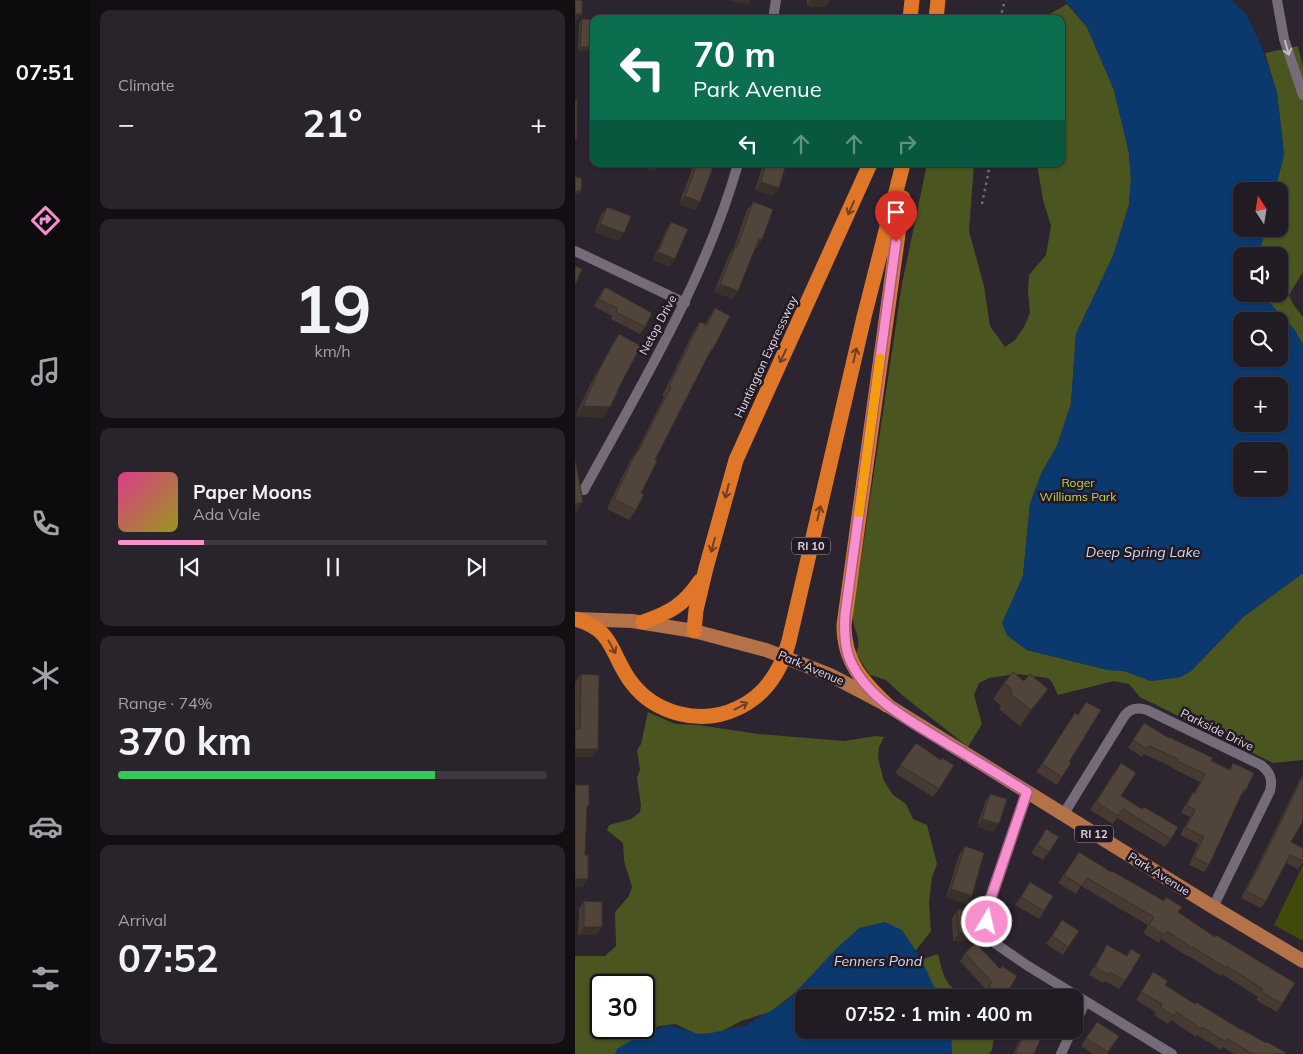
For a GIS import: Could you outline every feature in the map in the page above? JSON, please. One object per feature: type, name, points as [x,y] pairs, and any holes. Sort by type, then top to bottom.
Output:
[{"type":"highway","points":[[910,15],[912,0]]},
{"type":"highway","points":[[936,15],[938,0]]},
{"type":"highway","name":"Huntington Expressway","points":[[706,568],[729,483],[741,448],[869,167]]},
{"type":"highway","name":"RI 10","points":[[575,619],[589,624],[606,637],[626,675],[640,693],[658,706],[673,712],[699,717],[718,715],[734,710],[756,697],[774,678],[784,660],[789,641],[864,317],[902,167]]},
{"type":"highway","points":[[887,705],[867,686],[854,668],[847,652],[844,625],[899,225],[910,167]]},
{"type":"highway","points":[[643,622],[671,610],[685,601],[695,589],[706,568]]},
{"type":"highway","points":[[694,630],[706,568]]},
{"type":"main road","name":"Park Avenue","points":[[575,619],[643,622],[694,630],[773,652],[813,667],[887,705],[1303,961]]},
{"type":"street","points":[[774,15],[776,0]]},
{"type":"street","points":[[1277,0],[1285,40],[1303,95]]},
{"type":"street","name":"Netop Drive","points":[[584,490],[685,303],[716,231],[737,167]]},
{"type":"street","points":[[575,251],[685,303]]},
{"type":"street","name":"Parkside Drive","points":[[1063,815],[1125,714],[1133,708],[1147,710],[1261,765],[1270,773],[1272,779],[1270,791],[1213,907]]},
{"type":"street","points":[[1027,792],[986,912],[987,933],[996,944],[1085,1002],[1172,1054]]},
{"type":"street","points":[[1083,1006],[1085,1002]]},
{"type":"street","points":[[1061,1054],[1068,1039]]},
{"type":"path","points":[[1001,15],[1005,0]]},
{"type":"path","points":[[982,204],[989,167]]},
{"type":"green space","points":[[1067,4],[1087,27],[1114,90],[1129,153],[1131,178],[1129,205],[1113,256],[1076,334],[1071,404],[1057,446],[1042,472],[1030,504],[1023,576],[1003,623],[1007,635],[1027,650],[1108,670],[1124,671],[1151,681],[1180,677],[1191,671],[1243,617],[1303,573],[1303,760],[1273,763],[1140,697],[1129,684],[1114,681],[1058,695],[1048,678],[1015,674],[989,678],[979,683],[974,695],[982,724],[968,747],[886,680],[870,675],[856,654],[858,640],[853,620],[853,604],[902,284],[926,167],[974,167],[969,231],[984,286],[990,326],[1005,347],[1015,340],[1024,327],[1030,313],[1029,275],[1046,255],[1051,226],[1043,200],[1038,167],[1065,167],[1065,15],[1048,15]]},
{"type":"green space","points":[[1298,46],[1303,67],[1303,272],[1289,295],[1303,317],[1303,345],[1288,323],[1288,312],[1278,312],[1269,302],[1288,302],[1288,247],[1261,247],[1263,238],[1288,237],[1288,182],[1277,182],[1284,154],[1277,93],[1265,53]]},
{"type":"green space","points":[[648,712],[675,724],[698,725],[758,734],[844,741],[875,736],[884,737],[879,747],[878,758],[884,781],[893,795],[906,804],[913,819],[927,825],[937,864],[932,877],[929,902],[931,931],[913,954],[795,989],[795,993],[770,1012],[741,1021],[719,1033],[697,1034],[675,1024],[655,1028],[655,974],[590,974],[590,1039],[637,1039],[615,1054],[575,1054],[575,956],[605,956],[616,946],[615,912],[629,896],[632,887],[624,861],[623,843],[607,830],[609,825],[631,819],[640,812],[641,805],[637,778],[640,769],[637,750],[641,744]]},
{"type":"green space","points":[[1303,865],[1303,941],[1274,925]]},
{"type":"green space","points":[[938,954],[946,980],[954,989],[922,989],[915,962]]},
{"type":"green space","points":[[941,1039],[994,1039],[992,1050],[989,1054],[942,1054]]},
{"type":"water","name":"Deep Spring Lake","points":[[1065,0],[1231,0],[1246,14],[1261,45],[1277,93],[1284,154],[1277,182],[1233,182],[1233,238],[1263,238],[1261,247],[1233,247],[1233,302],[1270,302],[1278,312],[1233,312],[1233,367],[1288,367],[1288,322],[1303,345],[1303,573],[1243,617],[1191,671],[1180,677],[1151,681],[1124,671],[1108,670],[1027,650],[1007,635],[1002,623],[1023,576],[1030,504],[1042,472],[1057,446],[1071,404],[1076,334],[1113,256],[1129,205],[1131,178],[1129,153],[1114,90],[1087,27]]},
{"type":"water","name":"Fenners Pond","points":[[885,922],[902,930],[920,957],[935,989],[798,989],[859,928]]},
{"type":"water","name":"Fenners Pond","points":[[795,993],[795,1039],[951,1039],[952,1054],[615,1054],[617,1049],[633,1039],[655,1039],[655,1029],[669,1025],[701,1035],[745,1026],[787,1001]]},
{"type":"building","points":[[575,0],[582,0],[582,14],[575,14]]},
{"type":"building","points":[[582,19],[590,20],[590,47],[580,47]]},
{"type":"building","points":[[575,100],[577,100],[577,139],[575,139]]},
{"type":"building","points":[[696,167],[713,167],[700,202],[685,196]]},
{"type":"building","points":[[765,167],[785,167],[779,188],[761,182]]},
{"type":"building","points":[[575,177],[582,178],[581,191],[575,191]]},
{"type":"building","points":[[753,202],[773,209],[762,240],[759,239],[738,291],[720,284],[735,247],[737,247]]},
{"type":"building","points":[[607,207],[631,216],[624,233],[600,224]]},
{"type":"building","points":[[671,222],[688,229],[675,259],[658,252]]},
{"type":"building","points":[[575,266],[582,269],[575,286]]},
{"type":"building","points":[[605,287],[652,313],[645,327],[616,312],[617,308],[599,299]]},
{"type":"building","points":[[715,308],[730,316],[655,460],[657,461],[641,493],[644,494],[636,510],[614,499],[671,387],[669,386],[700,322],[707,325]]},
{"type":"building","points":[[619,334],[641,346],[610,407],[583,406],[600,368]]},
{"type":"building","points":[[575,458],[583,502],[575,504]]},
{"type":"building","points":[[1013,672],[1024,681],[1030,674],[1048,689],[1031,710],[1010,693],[1012,690],[1004,683]]},
{"type":"building","points":[[581,674],[599,675],[598,749],[575,749],[575,729],[580,729]]},
{"type":"building","points":[[1086,702],[1101,710],[1062,777],[1042,764],[1075,713],[1078,715]]},
{"type":"building","points":[[1144,723],[1169,738],[1213,758],[1211,761],[1230,770],[1233,763],[1254,773],[1246,790],[1244,789],[1209,865],[1194,857],[1204,837],[1186,828],[1195,810],[1187,805],[1205,774],[1149,746],[1147,749],[1133,740]]},
{"type":"building","points":[[916,743],[941,760],[942,758],[954,765],[939,789],[900,765]]},
{"type":"building","points":[[1121,763],[1136,773],[1121,796],[1178,827],[1171,839],[1123,809],[1118,816],[1096,802]]},
{"type":"building","points":[[1303,776],[1303,821],[1291,842],[1303,848],[1303,861],[1290,855],[1266,901],[1246,891]]},
{"type":"building","points":[[575,785],[589,785],[585,855],[588,855],[588,879],[575,879]]},
{"type":"building","points":[[990,794],[1007,799],[999,824],[982,819]]},
{"type":"building","points":[[1046,829],[1059,837],[1049,852],[1037,845]]},
{"type":"building","points":[[965,846],[984,853],[972,896],[951,889]]},
{"type":"building","points":[[1079,852],[1164,901],[1166,897],[1182,907],[1178,912],[1215,937],[1216,935],[1295,983],[1282,1004],[1262,992],[1263,989],[1227,966],[1226,968],[1167,931],[1164,935],[1149,925],[1154,917],[1087,878],[1081,886],[1064,875]]},
{"type":"building","points":[[1030,882],[1053,896],[1044,911],[1021,897]]},
{"type":"building","points":[[584,901],[602,902],[602,927],[584,927]]},
{"type":"building","points":[[971,909],[972,932],[959,933],[957,910]]},
{"type":"building","points":[[1062,920],[1079,931],[1068,947],[1052,936]]},
{"type":"building","points":[[976,943],[1000,969],[1002,966],[1017,976],[1009,989],[994,989],[989,986],[992,982],[965,953]]},
{"type":"building","points":[[1107,945],[1127,956],[1131,949],[1141,955],[1125,981],[1110,972],[1109,975],[1095,967]]},
{"type":"building","points":[[1153,972],[1168,981],[1165,985],[1195,1004],[1196,1002],[1241,1030],[1285,1052],[1285,1054],[1253,1054],[1228,1039],[1226,1042],[1202,1027],[1201,1029],[1177,1012],[1174,1016],[1160,1007],[1162,1004],[1141,992]]},
{"type":"building","points":[[1097,1022],[1119,1036],[1108,1052],[1086,1038]]},
{"type":"building","points":[[1022,1039],[1041,1039],[1034,1054],[1015,1054]]},
{"type":"slow traffic","points":[[859,513],[880,358]]},
{"type":"route","points":[[896,242],[845,615],[845,644],[850,660],[860,677],[887,705],[1027,792],[986,912],[987,922]]},
{"type":"park label","name":"Roger Williams Park","points":[[1078,490]]}]
